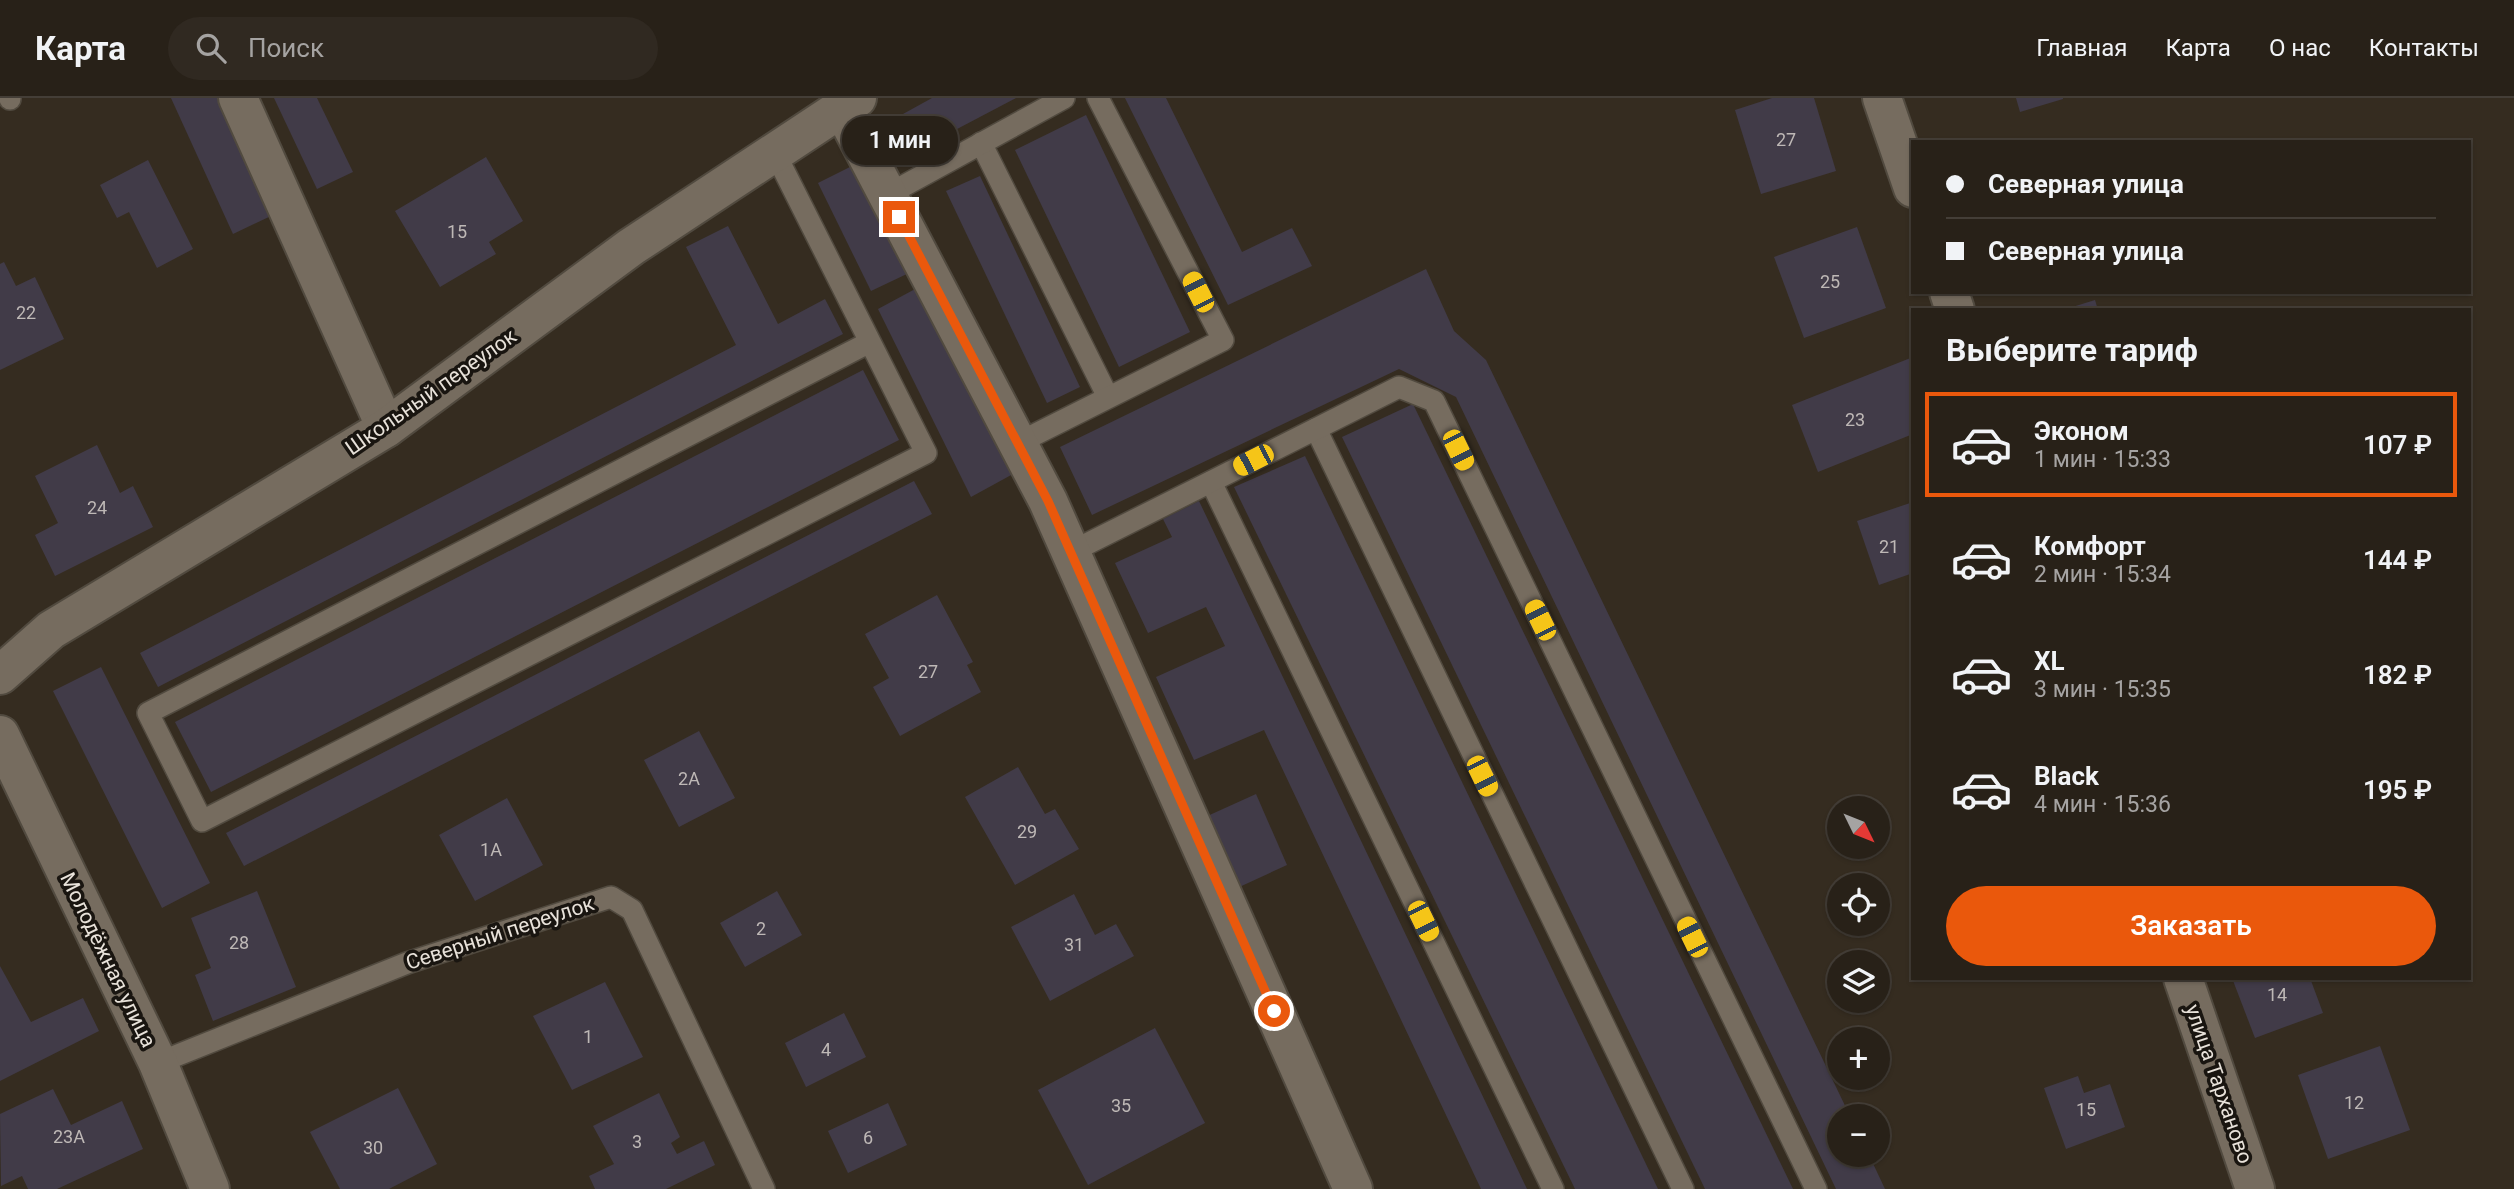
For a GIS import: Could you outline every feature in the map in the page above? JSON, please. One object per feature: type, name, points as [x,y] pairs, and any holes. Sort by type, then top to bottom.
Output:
[{"type":"street","points":[[238,98],[386,428]]},
{"type":"street","points":[[1882,98],[1911,182]]},
{"type":"street","points":[[849,103],[887,195],[1048,501],[1353,1189]]},
{"type":"street","name":"Школьный переулок","points":[[0,675],[51,630],[386,428],[631,247],[849,103]]},
{"type":"street","name":"Молодёжная улица","points":[[0,735],[158,1063],[210,1189]]},
{"type":"street","name":"улица Тарханово","points":[[2184,980],[2255,1189]]},
{"type":"lane","points":[[887,195],[1064,98]]},
{"type":"lane","points":[[1018,443],[1223,340],[1098,98]]},
{"type":"lane","points":[[981,143],[1108,397]]},
{"type":"lane","points":[[775,153],[926,453],[202,821],[148,713],[870,342]]},
{"type":"lane","points":[[1071,552],[1399,387],[1434,401],[1816,1189]]},
{"type":"lane","points":[[1316,429],[1683,1189]]},
{"type":"lane","points":[[1211,482],[1553,1189]]},
{"type":"lane","name":"Северный переулок","points":[[158,1063],[407,963],[611,897],[632,909],[764,1189]]},
{"type":"building","points":[[171,98],[219,98],[273,215],[233,234]]},
{"type":"building","points":[[274,98],[317,98],[353,172],[317,189]]},
{"type":"building","points":[[932,98],[1016,98],[921,148],[903,114]]},
{"type":"building","points":[[1125,98],[1166,98],[1242,252],[1292,228],[1312,266],[1228,305]]},
{"type":"building","points":[[1772,98],[1814,98],[1836,171],[1761,194],[1735,110]]},
{"type":"building","points":[[2016,98],[2063,98],[2063,99],[2020,112]]},
{"type":"building","points":[[1086,115],[1190,332],[1119,367],[1015,150]]},
{"type":"building","points":[[486,157],[523,221],[489,242],[496,254],[440,287],[395,211]]},
{"type":"building","points":[[148,160],[193,249],[157,268],[129,212],[117,218],[100,185]]},
{"type":"building","points":[[856,164],[911,272],[871,291],[818,183]]},
{"type":"building","points":[[980,176],[1080,387],[1047,403],[946,191]]},
{"type":"building","points":[[728,226],[778,324],[825,299],[843,334],[158,687],[140,653],[736,345],[686,247]]},
{"type":"building","points":[[1857,227],[1886,308],[1804,338],[1774,257]]},
{"type":"building","points":[[4,262],[16,286],[35,277],[64,339],[0,370],[0,264]]},
{"type":"building","points":[[1426,269],[1454,331],[1486,360],[1827,1068],[1827,1090],[1837,1090],[1844,1104],[1827,1104],[1827,1167],[1875,1167],[1885,1189],[1836,1189],[1456,397],[1399,369],[1092,515],[1060,447]]},
{"type":"building","points":[[917,288],[1013,474],[971,497],[878,309]]},
{"type":"building","points":[[2095,300],[2097,308],[2069,308]]},
{"type":"building","points":[[1911,358],[1911,435],[1818,472],[1792,405]]},
{"type":"building","points":[[863,370],[899,440],[211,792],[175,722]]},
{"type":"building","points":[[1413,404],[1793,1189],[1705,1189],[1342,437]]},
{"type":"building","points":[[97,445],[120,493],[133,486],[153,527],[55,576],[35,535],[58,523],[35,476]]},
{"type":"building","points":[[1305,456],[1658,1189],[1575,1189],[1234,487]]},
{"type":"building","points":[[914,481],[932,514],[244,866],[226,833]]},
{"type":"building","points":[[1199,501],[1527,1189],[1481,1189],[1264,730],[1194,760],[1156,677],[1225,646],[1206,607],[1148,633],[1115,563],[1172,537],[1163,519]]},
{"type":"building","points":[[1911,503],[1911,574],[1879,585],[1857,521]]},
{"type":"building","points":[[937,595],[973,662],[967,665],[981,692],[900,736],[873,687],[889,678],[865,634]]},
{"type":"building","points":[[101,667],[210,883],[162,908],[53,691]]},
{"type":"building","points":[[699,731],[735,798],[679,827],[644,760]]},
{"type":"building","points":[[1018,767],[1045,814],[1055,809],[1079,849],[1015,885],[965,797]]},
{"type":"building","points":[[1256,794],[1287,865],[1235,889],[1203,818]]},
{"type":"building","points":[[507,798],[543,865],[475,901],[439,835]]},
{"type":"building","points":[[257,891],[296,987],[213,1021],[195,975],[211,968],[191,918]]},
{"type":"building","points":[[777,891],[802,935],[745,967],[720,923]]},
{"type":"building","points":[[1074,894],[1095,935],[1116,924],[1134,956],[1050,1001],[1011,927]]},
{"type":"building","points":[[0,966],[31,1022],[83,998],[99,1031],[0,1081]]},
{"type":"building","points":[[2233,980],[2311,980],[2323,1013],[2255,1038]]},
{"type":"building","points":[[605,982],[643,1057],[572,1090],[533,1016]]},
{"type":"building","points":[[844,1013],[866,1057],[806,1087],[785,1043]]},
{"type":"building","points":[[1155,1028],[1205,1123],[1088,1185],[1038,1090]]},
{"type":"building","points":[[2380,1046],[2410,1130],[2328,1159],[2298,1075]]},
{"type":"building","points":[[2078,1076],[2084,1093],[2110,1084],[2125,1127],[2066,1149],[2044,1088]]},
{"type":"building","points":[[398,1088],[437,1164],[389,1189],[340,1189],[310,1132]]},
{"type":"building","points":[[53,1089],[71,1125],[122,1101],[143,1149],[57,1189],[28,1189],[22,1176],[1,1186],[0,1114]]},
{"type":"building","points":[[659,1093],[680,1137],[671,1143],[677,1154],[704,1141],[715,1165],[666,1189],[595,1189],[589,1176],[614,1164],[593,1126]]},
{"type":"building","points":[[888,1103],[907,1145],[848,1173],[828,1131]]},
{"type":"route","points":[[899,217],[1048,501],[1274,1011]]}]
